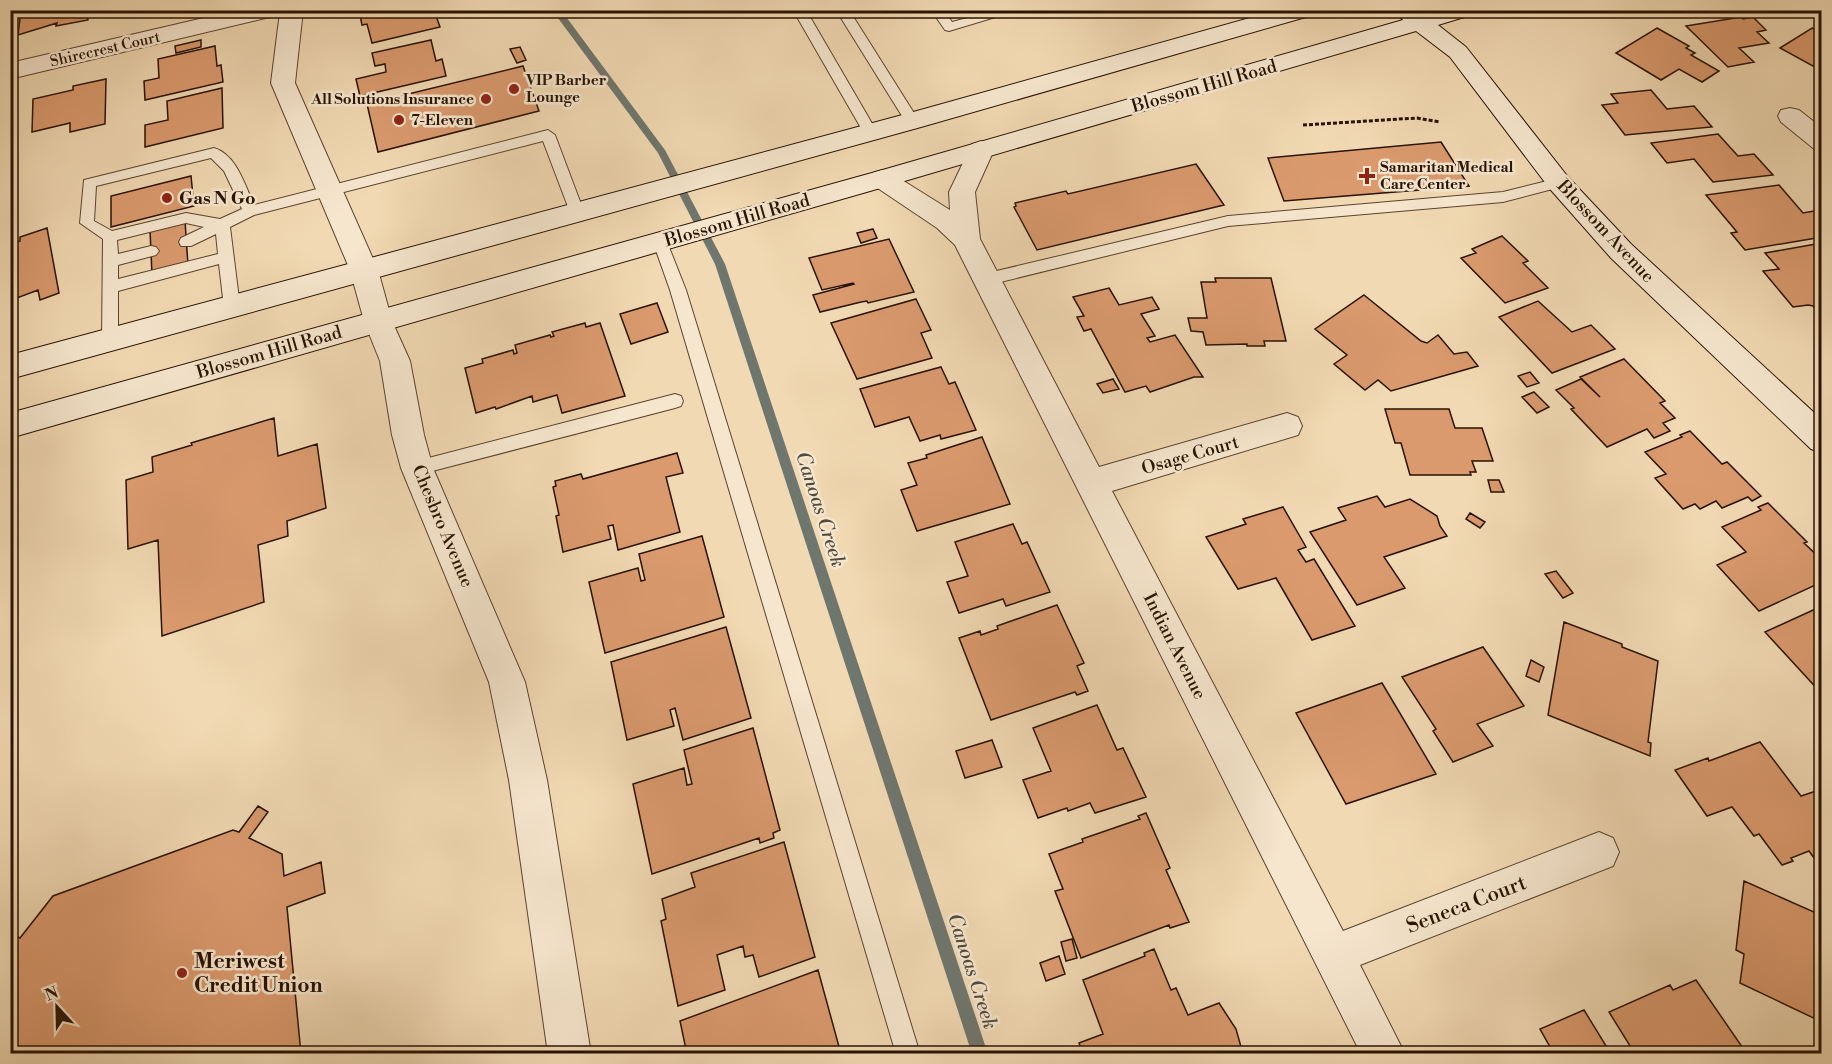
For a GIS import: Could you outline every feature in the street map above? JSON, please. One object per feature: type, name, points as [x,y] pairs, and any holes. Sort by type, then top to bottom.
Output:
[{"type":"street","name":"Shirecrest Court","points":[[10,72],[270,10]]},
{"type":"street","name":"Chesbro Avenue","points":[[292,10],[283,83],[364,270],[378,321],[394,361],[408,435],[417,468],[507,682],[528,780],[570,1053]]},
{"type":"street","points":[[10,367],[912,121],[1305,10]]},
{"type":"street","name":"Blossom Hill Road","points":[[10,426],[882,179],[1412,16],[1463,10]]},
{"type":"street","name":"Blossom Avenue","points":[[1412,16],[1461,56],[1559,183],[1621,251],[1821,440]]},
{"type":"street","points":[[1790,117],[1821,142]]},
{"type":"street","points":[[912,121],[919,168]]},
{"type":"street","points":[[870,132],[919,168]]},
{"type":"street","name":"Indian Avenue","points":[[966,239],[962,192],[981,150]]},
{"type":"street","name":"Indian Avenue","points":[[882,179],[938,215],[966,239],[1384,1053]]},
{"type":"street","name":"Osage Court","points":[[1092,483],[1287,426]]},
{"type":"street","name":"Seneca Court","points":[[1333,955],[1599,852]]},
{"type":"lane","points":[[799,10],[870,132]]},
{"type":"lane","points":[[842,10],[912,121]]},
{"type":"lane","points":[[937,10],[949,27],[1013,10]]},
{"type":"lane","points":[[186,242],[250,211],[548,135],[577,212]]},
{"type":"lane","points":[[222,225],[186,218],[110,237],[87,223],[89,183],[214,153],[230,168],[250,211]]},
{"type":"lane","points":[[988,279],[1228,221],[1503,197],[1559,183]]},
{"type":"lane","points":[[222,225],[232,307]]},
{"type":"lane","points":[[110,237],[110,340]]},
{"type":"lane","points":[[664,241],[908,1053]]},
{"type":"lane","points":[[110,261],[151,250]]},
{"type":"lane","points":[[110,287],[226,257]]},
{"type":"lane","points":[[417,468],[675,401]]},
{"type":"path","points":[[1303,125],[1417,118],[1440,122]]},
{"type":"building","points":[[21,10],[87,10],[88,20],[56,26],[57,23],[18,35]]},
{"type":"building","points":[[359,10],[434,10],[440,27],[372,43],[367,24],[362,25]]},
{"type":"building","points":[[1741,17],[1743,19],[1753,17],[1766,30],[1757,32],[1769,43],[1739,48],[1754,62],[1728,67],[1686,26]]},
{"type":"building","points":[[1657,28],[1689,46],[1686,48],[1695,53],[1691,55],[1719,71],[1702,82],[1679,69],[1661,80],[1616,53]]},
{"type":"building","points":[[1812,28],[1822,33],[1822,71],[1780,48]]},
{"type":"building","points":[[201,40],[201,47],[176,53],[175,46]]},
{"type":"building","points":[[431,40],[436,61],[442,59],[446,76],[360,96],[356,79],[386,72],[385,64],[375,66],[372,53]]},
{"type":"building","points":[[215,46],[217,66],[221,65],[223,82],[145,100],[144,81],[159,78],[158,59]]},
{"type":"building","points":[[520,47],[526,60],[517,63],[510,49]]},
{"type":"building","points":[[523,66],[539,111],[378,152],[367,104]]},
{"type":"building","points":[[106,79],[105,124],[70,132],[70,123],[32,132],[33,99],[73,90],[73,86]]},
{"type":"building","points":[[222,88],[223,128],[145,147],[145,125],[168,120],[167,101]]},
{"type":"building","points":[[1651,90],[1667,109],[1694,106],[1712,127],[1625,135],[1602,105],[1618,103],[1611,94]]},
{"type":"building","points":[[1718,134],[1738,156],[1754,154],[1773,175],[1713,182],[1694,159],[1667,163],[1651,143]]},
{"type":"building","points":[[1441,142],[1469,186],[1284,201],[1268,158]]},
{"type":"building","points":[[1196,164],[1224,205],[1037,250],[1014,207],[1015,203],[1066,191],[1068,194]]},
{"type":"building","points":[[191,176],[194,206],[111,227],[111,196]]},
{"type":"building","points":[[1779,185],[1803,213],[1814,211],[1822,220],[1822,237],[1745,250],[1731,233],[1737,232],[1706,195]]},
{"type":"building","name":"Gas N Go","points":[[185,221],[188,265],[152,275],[150,230]]},
{"type":"building","points":[[47,228],[59,293],[40,300],[38,290],[17,298],[17,295],[10,297],[10,244],[20,241],[20,237]]},
{"type":"building","points":[[873,229],[877,238],[861,243],[857,233]]},
{"type":"building","points":[[1502,236],[1528,261],[1523,263],[1548,288],[1505,303],[1461,258],[1476,253],[1472,249]]},
{"type":"building","points":[[889,239],[914,292],[820,312],[813,295],[854,284],[822,290],[809,258]]},
{"type":"building","points":[[1822,243],[1822,311],[1818,312],[1813,306],[1808,305],[1793,307],[1763,271],[1779,269],[1765,253]]},
{"type":"building","points":[[1215,278],[1271,278],[1286,341],[1264,341],[1265,346],[1206,345],[1203,332],[1191,331],[1188,318],[1207,318],[1201,282],[1216,282]]},
{"type":"building","points":[[1109,288],[1119,305],[1152,297],[1159,309],[1141,314],[1155,336],[1147,338],[1150,342],[1175,335],[1203,377],[1194,377],[1150,392],[1146,386],[1125,392],[1091,329],[1084,331],[1077,317],[1084,316],[1073,297]]},
{"type":"building","points":[[1364,295],[1421,341],[1427,343],[1438,335],[1454,354],[1467,352],[1478,366],[1391,391],[1378,380],[1365,390],[1334,364],[1347,355],[1315,329]]},
{"type":"building","points":[[916,299],[931,330],[921,333],[932,358],[857,379],[831,323]]},
{"type":"building","points":[[1538,301],[1572,332],[1591,325],[1615,349],[1552,373],[1499,317]]},
{"type":"building","points":[[657,303],[668,332],[631,344],[620,314]]},
{"type":"building","points":[[585,323],[586,327],[600,323],[625,396],[562,413],[557,395],[533,402],[532,396],[496,409],[495,407],[476,413],[465,368],[483,363],[482,359],[513,350],[514,354],[517,353],[515,345],[550,335],[551,337],[554,336],[552,332]]},
{"type":"building","points":[[1624,359],[1665,401],[1660,403],[1675,418],[1663,423],[1670,431],[1654,438],[1647,429],[1607,447],[1556,390],[1581,379],[1600,397],[1580,377]]},
{"type":"building","points":[[941,367],[949,384],[955,382],[976,430],[941,439],[940,435],[920,441],[909,417],[875,427],[860,389]]},
{"type":"building","points":[[1530,372],[1539,383],[1527,387],[1518,376]]},
{"type":"building","points":[[1113,379],[1119,389],[1103,393],[1097,384]]},
{"type":"building","points":[[1534,392],[1549,407],[1537,413],[1522,397]]},
{"type":"building","points":[[1385,409],[1449,409],[1455,428],[1482,428],[1493,461],[1472,461],[1476,472],[1470,472],[1471,475],[1410,475],[1401,443],[1395,443]]},
{"type":"building","points":[[274,418],[278,456],[317,444],[326,508],[287,521],[288,536],[258,545],[264,602],[162,636],[158,540],[128,549],[126,480],[153,472],[152,457]]},
{"type":"building","points":[[1690,431],[1722,464],[1727,462],[1761,496],[1752,501],[1748,497],[1722,508],[1716,501],[1700,509],[1695,504],[1683,509],[1655,478],[1666,474],[1645,452],[1682,437],[1680,435]]},
{"type":"building","points":[[982,437],[1010,504],[917,531],[901,490],[917,485],[908,463]]},
{"type":"building","points":[[677,453],[683,473],[666,477],[680,532],[618,550],[613,525],[608,526],[611,539],[563,552],[556,516],[559,515],[553,487],[556,486],[555,481],[581,474],[583,479]]},
{"type":"building","points":[[1488,480],[1499,480],[1504,492],[1491,492]]},
{"type":"building","points":[[1377,496],[1385,507],[1410,499],[1437,516],[1447,536],[1384,557],[1405,588],[1357,605],[1310,532],[1346,520],[1338,508]]},
{"type":"building","points":[[1768,503],[1822,560],[1822,582],[1759,611],[1717,565],[1746,552],[1722,527],[1761,510],[1758,507]]},
{"type":"building","points":[[1283,507],[1306,547],[1298,550],[1306,562],[1314,559],[1355,626],[1312,640],[1276,578],[1238,589],[1206,537],[1246,524],[1243,519]]},
{"type":"building","points":[[1470,513],[1485,522],[1480,528],[1466,519]]},
{"type":"building","points":[[1013,524],[1022,544],[1027,542],[1050,592],[1006,606],[1003,599],[959,613],[947,582],[968,576],[955,542]]},
{"type":"building","points":[[702,536],[724,617],[605,653],[589,582],[638,568],[641,581],[645,580],[639,554]]},
{"type":"building","points":[[1556,571],[1573,593],[1563,598],[1545,574]]},
{"type":"building","points":[[1057,605],[1084,663],[1077,666],[1088,691],[1077,695],[1075,692],[991,720],[959,638],[980,631],[981,635],[998,629],[997,626]]},
{"type":"building","points":[[1822,606],[1822,694],[1765,632]]},
{"type":"building","points":[[1564,622],[1622,644],[1622,647],[1658,661],[1648,742],[1651,743],[1650,756],[1548,715]]},
{"type":"building","points":[[726,627],[751,718],[683,740],[675,708],[670,710],[674,726],[627,740],[611,662]]},
{"type":"building","points":[[1483,647],[1524,706],[1477,724],[1493,746],[1453,762],[1433,731],[1436,729],[1402,677]]},
{"type":"building","points":[[1531,660],[1544,667],[1539,682],[1526,676]]},
{"type":"building","points":[[1382,683],[1436,774],[1346,804],[1296,713]]},
{"type":"building","points":[[1097,705],[1117,750],[1123,748],[1146,797],[1095,813],[1090,803],[1038,818],[1023,780],[1051,771],[1033,728]]},
{"type":"building","points":[[753,728],[780,830],[773,833],[774,838],[760,843],[759,838],[652,874],[633,784],[684,768],[687,785],[692,784],[684,750]]},
{"type":"building","points":[[992,740],[1002,767],[965,778],[956,751]]},
{"type":"building","points":[[1760,742],[1801,796],[1822,789],[1822,860],[1817,862],[1809,851],[1791,858],[1793,861],[1782,865],[1759,834],[1754,836],[1732,807],[1707,816],[1675,770],[1708,758],[1709,761]]},
{"type":"building","points":[[258,806],[268,812],[249,838],[282,854],[284,876],[321,862],[325,893],[287,907],[301,1054],[10,1054],[10,933],[20,938],[53,896],[233,830],[239,832]]},
{"type":"building","points":[[1146,813],[1170,868],[1166,870],[1189,922],[1170,928],[1169,925],[1081,958],[1055,891],[1063,889],[1049,854],[1083,842],[1082,839],[1140,819],[1138,816]]},
{"type":"building","points":[[784,842],[815,957],[759,977],[753,955],[745,957],[743,946],[717,955],[725,990],[678,1006],[661,921],[666,919],[662,899],[695,887],[691,873]]},
{"type":"building","points":[[1744,881],[1816,913],[1817,908],[1822,910],[1822,1022],[1740,983],[1744,954],[1736,950]]},
{"type":"building","points":[[1072,939],[1077,958],[1066,961],[1061,942]]},
{"type":"building","points":[[1154,949],[1171,990],[1176,988],[1188,1015],[1219,1003],[1236,1029],[1243,1054],[1083,1054],[1079,1043],[1103,1034],[1083,980],[1145,956],[1144,953]]},
{"type":"building","points":[[1059,956],[1065,974],[1046,981],[1040,963]]},
{"type":"building","points":[[818,970],[841,1054],[687,1054],[680,1021]]},
{"type":"building","points":[[1696,980],[1747,1054],[1635,1054],[1609,1012],[1670,985],[1673,990]]},
{"type":"building","points":[[1584,1010],[1611,1054],[1554,1054],[1540,1029]]},
{"type":"waterway","name":"Canoas Creek","points":[[556,10],[662,152],[720,264],[980,1054]]},
{"type":"place","name":"VIP Barber Lounge","points":[[514,89]]},
{"type":"place","name":"All Solutions Insurance","points":[[486,99]]},
{"type":"place","name":"7-Eleven","points":[[399,120]]},
{"type":"place","name":"Samaritan Medical Care Center","points":[[1367,176]]},
{"type":"place","name":"Gas N Go","points":[[167,198]]},
{"type":"place","name":"Meriwest Credit Union","points":[[182,973]]}]
